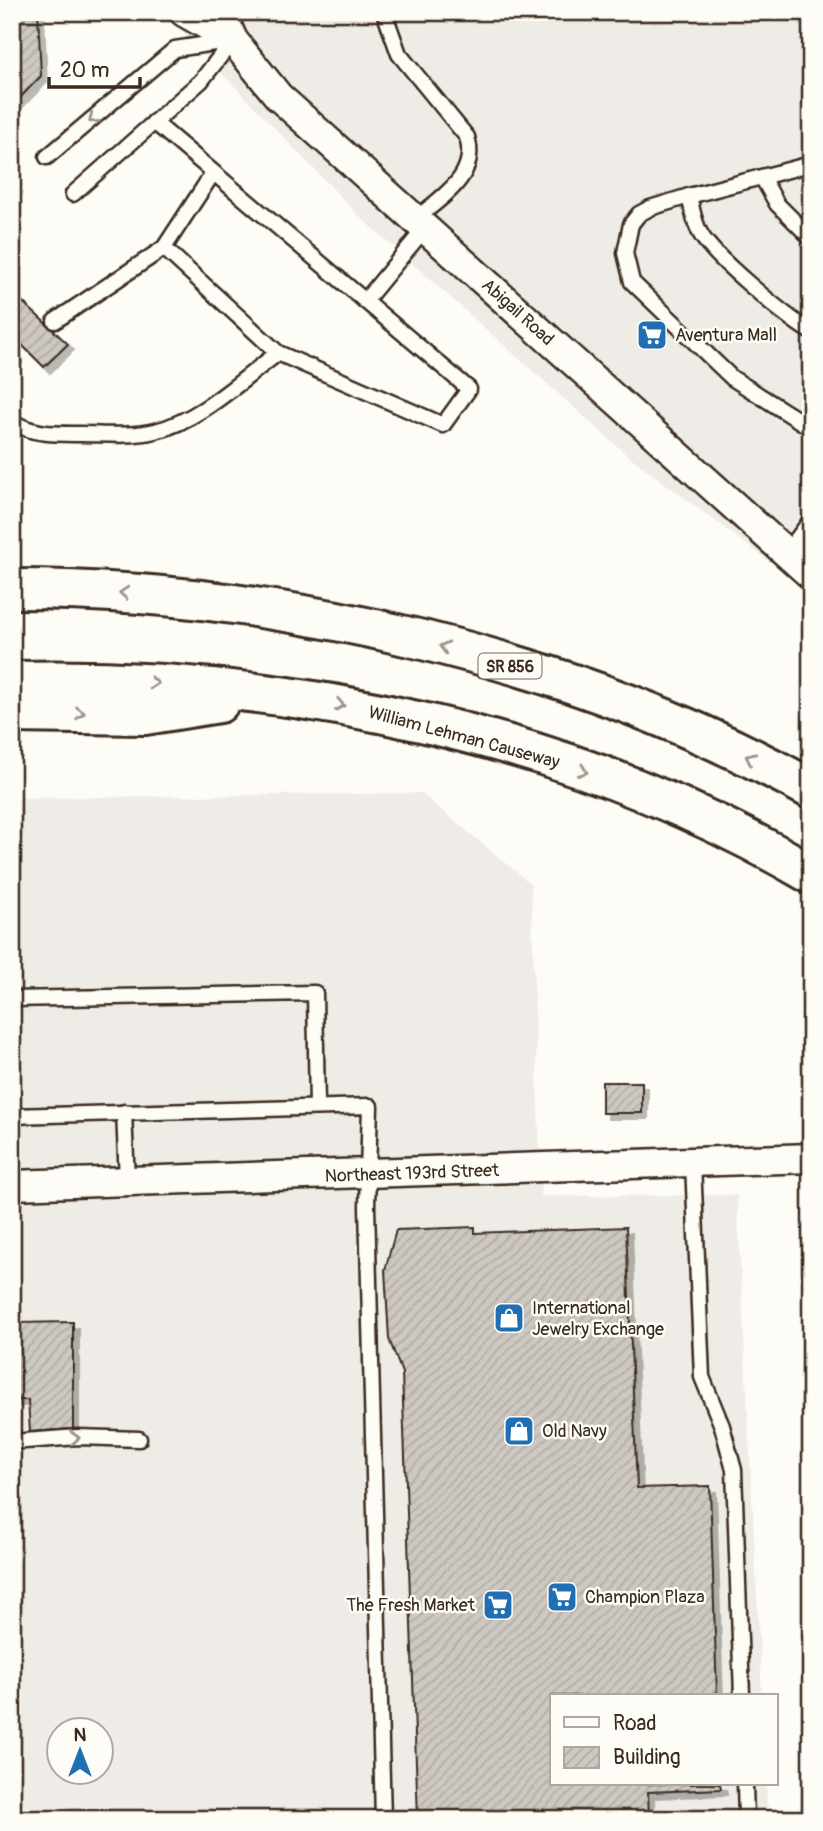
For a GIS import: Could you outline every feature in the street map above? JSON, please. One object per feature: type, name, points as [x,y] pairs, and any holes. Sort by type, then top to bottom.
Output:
[{"type":"highway","name":"SR 856","points":[[12,589],[123,593],[242,605],[404,637],[505,664],[611,699],[705,737],[811,789]]},
{"type":"highway","name":"William Lehman Causeway","points":[[12,681],[110,680],[273,694],[423,722],[530,752],[673,806],[811,874]]},
{"type":"highway","points":[[12,713],[145,715],[273,694]]},
{"type":"street","name":"Abigail Road","points":[[184,12],[233,40]]},
{"type":"street","name":"Abigail Road","points":[[221,12],[233,40],[279,97],[811,575]]},
{"type":"street","name":"Northeast 193rd Street","points":[[12,1185],[811,1158]]},
{"type":"lane","points":[[365,301],[420,224],[469,167],[472,153],[467,137],[399,54],[384,12]]},
{"type":"lane","points":[[73,194],[201,81],[233,40]]},
{"type":"lane","points":[[47,157],[175,49],[233,40]]},
{"type":"lane","points":[[153,122],[469,389],[443,425],[278,353],[164,248]]},
{"type":"lane","points":[[811,164],[650,208],[632,223],[625,253],[632,282],[732,379],[811,428]]},
{"type":"lane","points":[[55,321],[164,248],[213,173]]},
{"type":"lane","points":[[762,177],[778,204],[811,239]]},
{"type":"lane","points":[[689,196],[697,227],[705,240],[770,303],[811,331]]},
{"type":"lane","points":[[12,421],[22,428],[54,434],[119,436],[153,431],[177,424],[278,353]]},
{"type":"lane","points":[[786,554],[811,520]]},
{"type":"lane","points":[[12,999],[315,993],[317,1107]]},
{"type":"lane","points":[[12,1116],[370,1106],[368,1230],[383,1819]]},
{"type":"lane","points":[[124,1112],[127,1181]]},
{"type":"lane","points":[[693,1163],[702,1377],[722,1426],[734,1470],[742,1694]]},
{"type":"lane","points":[[12,1442],[78,1437],[139,1439]]},
{"type":"lane","points":[[745,1786],[746,1819]]},
{"type":"shaded area","name":"Aventura Mall","points":[[163,12],[811,12],[811,593],[626,454],[360,217]]},
{"type":"shaded area","points":[[421,793],[531,884],[541,1196],[737,1195],[762,1694],[550,1694],[550,1786],[766,1786],[768,1819],[12,1819],[12,798]]},
{"type":"building","points":[[12,12],[38,12],[41,76],[12,106]]},
{"type":"building","points":[[12,292],[68,344],[44,367],[12,335]]},
{"type":"building","points":[[602,1082],[642,1082],[642,1113],[602,1113]]},
{"type":"building","name":"Champion Plaza","points":[[475,1227],[475,1233],[626,1227],[637,1488],[710,1486],[717,1694],[550,1694],[550,1786],[720,1786],[721,1789],[648,1792],[649,1819],[418,1819],[402,1373],[389,1339],[385,1270],[396,1230]]},
{"type":"building","points":[[73,1322],[73,1429],[30,1432],[28,1400],[12,1400],[12,1323]]},
{"type":"building","points":[[806,1655],[811,1655],[811,1714],[810,1714]]},
{"type":"place","name":"Aventura Mall","points":[[652,335]]},
{"type":"place","name":"International Jewelry Exchange","points":[[509,1318]]},
{"type":"place","name":"Old Navy","points":[[519,1431]]},
{"type":"place","name":"Champion Plaza","points":[[562,1597]]},
{"type":"place","name":"The Fresh Market","points":[[498,1605]]}]
